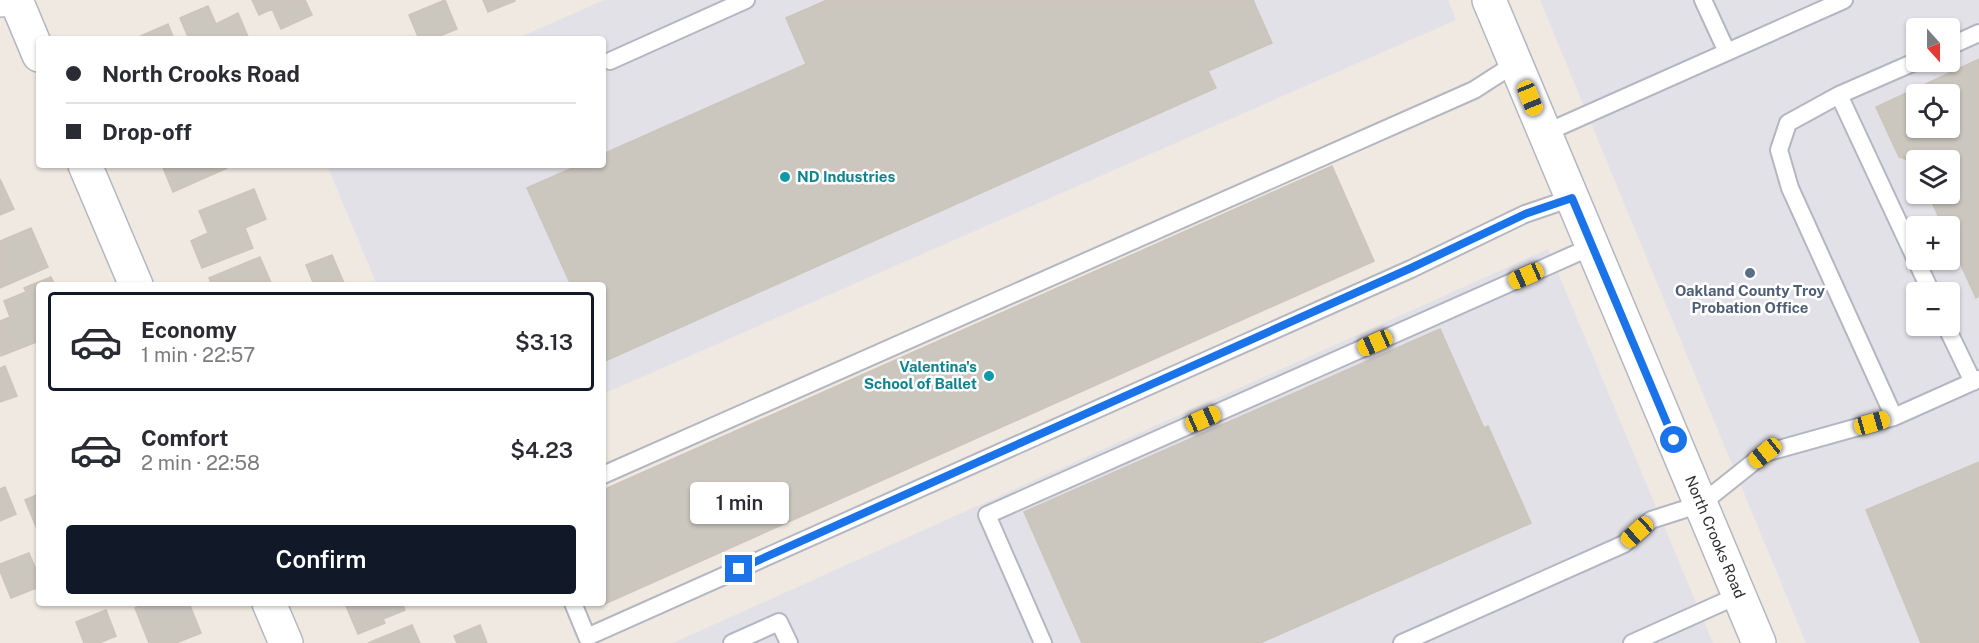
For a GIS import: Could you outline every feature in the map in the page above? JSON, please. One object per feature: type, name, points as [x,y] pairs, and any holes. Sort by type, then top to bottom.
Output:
[{"type":"main road","points":[[16,0],[36,48]]},
{"type":"main road","name":"North Crooks Road","points":[[1489,0],[1759,643]]},
{"type":"main road","points":[[86,168],[135,282]]},
{"type":"main road","points":[[270,606],[286,643]]},
{"type":"lane","points":[[610,61],[746,0]]},
{"type":"lane","points":[[1703,0],[1727,52]]},
{"type":"lane","points":[[1545,133],[1844,0]]},
{"type":"lane","points":[[1960,42],[1979,33]]},
{"type":"lane","points":[[606,474],[1474,90],[1516,63]]},
{"type":"lane","points":[[1894,417],[1790,188],[1779,150],[1788,123],[1839,95],[1906,66]]},
{"type":"lane","points":[[1839,95],[1926,282]]},
{"type":"lane","points":[[574,606],[587,637],[1411,268],[1525,214],[1572,198]]},
{"type":"lane","points":[[1043,643],[987,515],[1593,246]]},
{"type":"lane","points":[[1402,643],[1624,544],[1651,520],[1701,504],[1765,453],[1894,417],[1976,381],[1951,336]]},
{"type":"lane","points":[[1632,643],[1739,595]]},
{"type":"lane","points":[[732,643],[779,622],[789,643]]},
{"type":"shaded area","name":"ND Industries","points":[[604,0],[1448,0],[1456,20],[606,393],[606,282],[376,282],[328,168],[606,168],[606,36],[523,36]]},
{"type":"shaded area","points":[[1540,0],[1979,0],[1979,643],[1806,643]]},
{"type":"shaded area","points":[[1548,249],[1713,643],[673,643]]},
{"type":"building","points":[[252,0],[305,0],[312,15],[281,29],[272,9],[259,15]]},
{"type":"building","points":[[445,0],[457,29],[440,36],[418,36],[409,15]]},
{"type":"building","points":[[483,0],[514,0],[515,1],[488,12]]},
{"type":"building","name":"ND Industries","points":[[827,0],[1253,0],[1272,43],[1208,71],[1216,88],[606,361],[606,282],[570,282],[527,188],[572,168],[606,168],[606,153],[806,64],[786,18]]},
{"type":"building","points":[[208,6],[216,24],[238,13],[248,36],[188,36],[180,18]]},
{"type":"building","points":[[168,24],[173,36],[141,36]]},
{"type":"building","points":[[1979,59],[1979,296],[1976,298],[1960,263],[1960,216],[1938,216],[1933,204],[1960,204],[1960,150],[1906,150],[1906,160],[1899,157],[1876,107],[1906,93],[1906,138],[1960,138],[1960,84],[1925,84],[1951,72],[1960,72],[1960,68]]},
{"type":"building","name":"Valentina's School of Ballet","points":[[1332,166],[1374,261],[606,603],[606,489]]},
{"type":"building","points":[[163,168],[227,168],[173,192]]},
{"type":"building","points":[[0,179],[14,209],[0,215]]},
{"type":"building","points":[[254,189],[266,219],[245,228],[253,248],[202,268],[191,241],[208,233],[199,211]]},
{"type":"building","points":[[31,228],[48,267],[0,288],[0,241]]},
{"type":"building","points":[[332,255],[344,282],[313,282],[306,265]]},
{"type":"building","points":[[260,257],[271,282],[211,282],[209,278]]},
{"type":"building","points":[[51,277],[54,282],[39,282]]},
{"type":"building","points":[[36,283],[36,342],[1,356],[0,321],[10,317],[4,301],[26,292],[24,288]]},
{"type":"building","points":[[1440,329],[1484,428],[1488,426],[1531,523],[1260,643],[1082,643],[1024,512]]},
{"type":"building","points":[[5,366],[17,396],[0,402],[0,368]]},
{"type":"building","points":[[1979,462],[1979,643],[1921,643],[1866,510]]},
{"type":"building","points":[[5,487],[16,514],[0,521],[0,489]]},
{"type":"building","points":[[36,495],[36,527],[25,500]]},
{"type":"building","points":[[29,553],[36,570],[36,588],[11,598],[0,571],[0,564]]},
{"type":"building","points":[[140,606],[190,606],[201,633],[176,643],[149,643],[135,608]]},
{"type":"building","points":[[346,606],[403,606],[405,610],[383,619],[385,623],[358,634]]},
{"type":"building","points":[[106,610],[116,636],[99,643],[84,643],[76,622]]},
{"type":"building","points":[[412,625],[420,643],[368,643]]},
{"type":"building","points":[[480,625],[487,643],[457,643],[454,636]]},
{"type":"place","name":"ND Industries","points":[[785,177]]},
{"type":"place","name":"Oakland County Troy Probation Office","points":[[1750,273]]},
{"type":"place","name":"Valentina's School of Ballet","points":[[989,376]]},
{"type":"route","points":[[739,569],[1411,268],[1525,214],[1572,198],[1674,440]]}]
